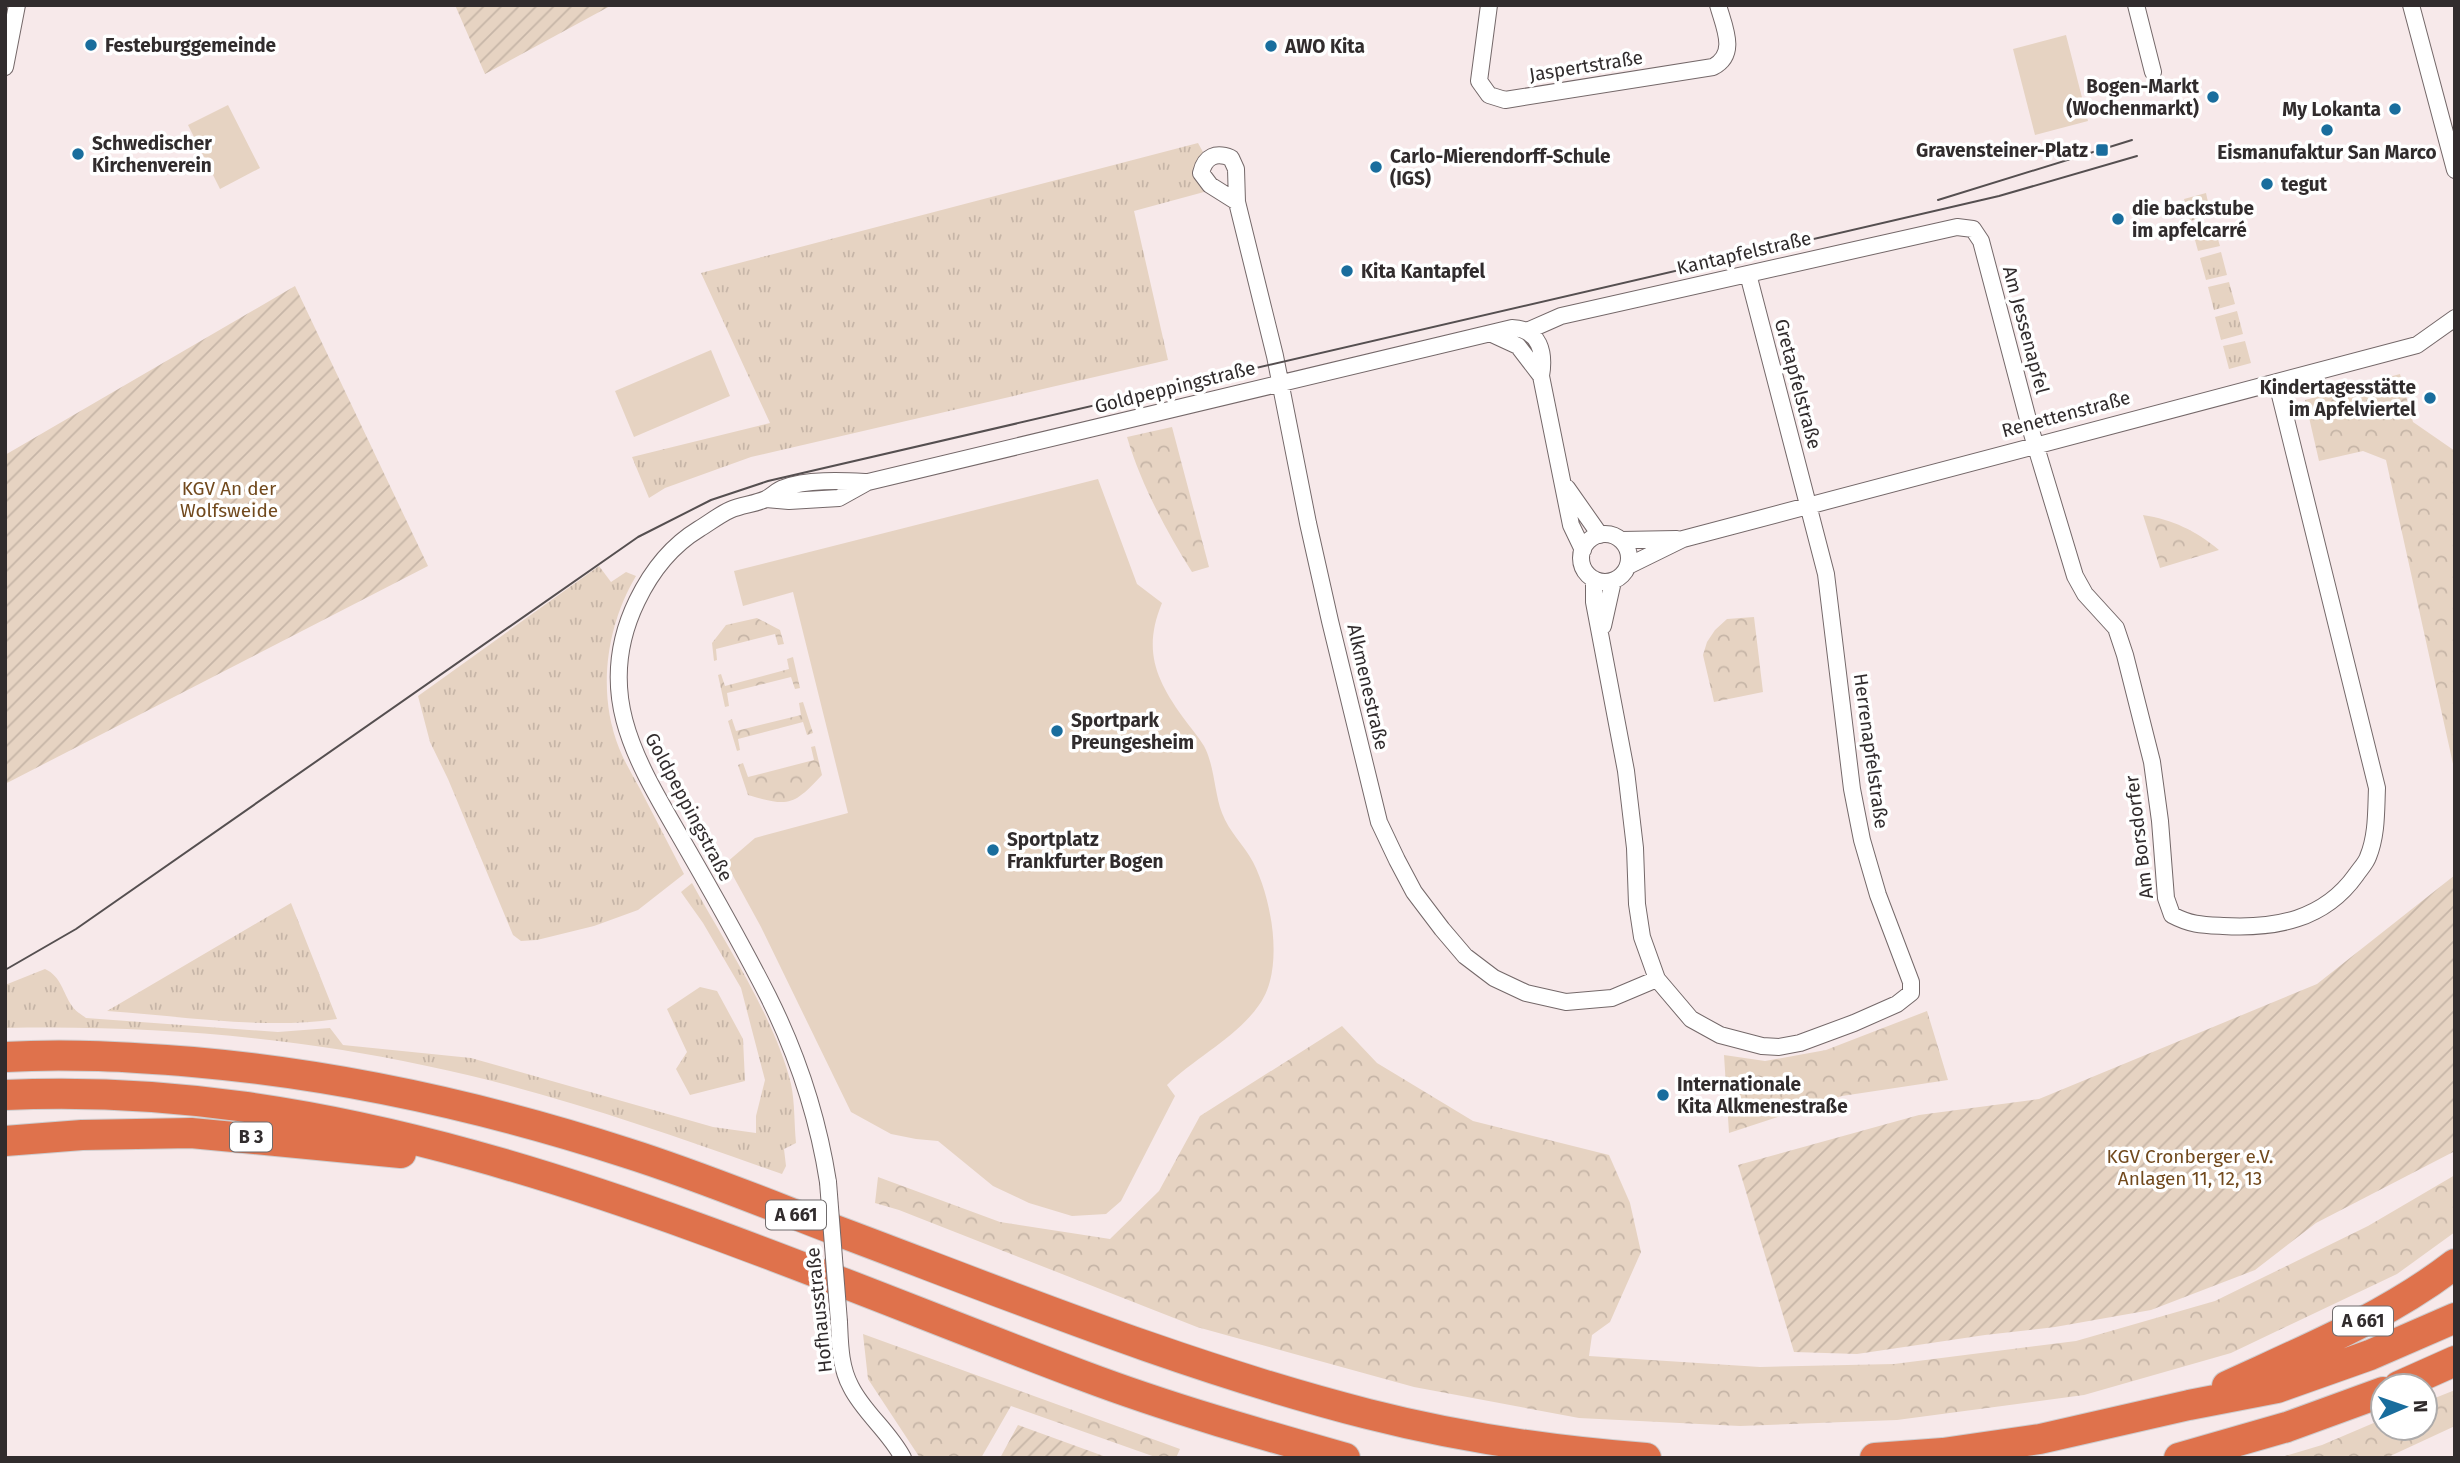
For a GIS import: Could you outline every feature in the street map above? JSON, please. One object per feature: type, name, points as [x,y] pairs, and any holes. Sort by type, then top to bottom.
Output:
[{"type":"highway","name":"A 661","points":[[5,1057],[143,1058],[252,1068],[354,1082],[441,1100],[629,1154],[1100,1330],[1266,1385],[1372,1415],[1495,1439],[1646,1458]]},
{"type":"highway","name":"A 661","points":[[5,1095],[130,1096],[261,1108],[354,1126],[495,1162],[596,1192],[707,1231],[1088,1377],[1248,1430],[1345,1458]]},
{"type":"highway","name":"B 3","points":[[5,1141],[82,1135],[191,1133],[245,1136],[495,1162]]},
{"type":"highway","name":"A 661","points":[[2189,1405],[2350,1328],[2394,1304],[2455,1264]]},
{"type":"highway","name":"A 661","points":[[1875,1458],[1943,1453],[2040,1439],[2277,1388],[2370,1355],[2455,1318]]},
{"type":"highway","points":[[2430,1372],[2455,1361]]},
{"type":"highway","points":[[2179,1458],[2287,1427],[2369,1397]]},
{"type":"street","points":[[5,67],[17,5]]},
{"type":"street","name":"Jaspertstraße","points":[[1489,5],[1479,81],[1489,95],[1505,100],[1713,67],[1725,58],[1728,50],[1718,5]]},
{"type":"street","points":[[2136,5],[2152,72]]},
{"type":"street","points":[[2411,5],[2455,170]]},
{"type":"street","name":"Alkmenestraße","points":[[1237,202],[1281,383],[1308,523],[1371,794],[1379,822],[1414,892],[1465,956],[1494,978],[1526,993],[1566,1002],[1612,998],[1657,979]]},
{"type":"street","name":"Kantapfelstraße","points":[[1528,331],[1561,316],[1958,227],[1973,229]]},
{"type":"street","name":"Am Jessenapfel","points":[[1973,229],[1981,241],[2035,444]]},
{"type":"street","name":"Gretapfelstraße","points":[[1748,274],[1808,505]]},
{"type":"street","name":"Renettenstraße","points":[[1628,566],[1683,538],[2417,345],[2455,318]]},
{"type":"street","name":"Goldpeppingstraße","points":[[828,1182],[806,1091],[783,1029],[640,765],[628,737],[620,698],[623,637],[638,598],[656,569],[690,535],[732,509],[766,499],[784,488],[832,480],[868,482],[1512,328],[1528,331]]},
{"type":"street","points":[[1528,331],[1542,348],[1541,376],[1571,525],[1583,550]]},
{"type":"street","points":[[1492,334],[1518,346],[1541,376]]},
{"type":"street","name":"Am Borsdorfer","points":[[2035,444],[2076,576],[2084,594],[2116,628],[2125,655],[2152,762],[2166,898],[2172,915],[2189,924],[2245,927],[2289,923],[2318,910],[2346,889],[2368,858],[2376,827],[2377,788],[2277,383]]},
{"type":"street","points":[[1562,480],[1600,535]]},
{"type":"street","name":"Herrenapfelstraße","points":[[1594,579],[1594,602],[1626,772],[1642,937],[1657,979],[1691,1018],[1720,1035],[1762,1046],[1779,1047],[1811,1039],[1897,1003],[1911,993],[1911,982],[1878,895],[1862,840],[1852,789],[1826,574],[1808,505]]},
{"type":"street","points":[[1600,535],[1611,535],[1621,540],[1627,547],[1629,556],[1625,572],[1613,581],[1594,579],[1584,569],[1582,556],[1589,540],[1600,535]]},
{"type":"street","name":"Renettenstraße","points":[[1621,540],[1683,538]]},
{"type":"street","name":"Herrenapfelstraße","points":[[1601,639],[1613,581]]},
{"type":"street","name":"Hofhausstraße","points":[[828,1182],[842,1360],[852,1389],[889,1435],[902,1458]]},
{"type":"green space","points":[[455,5],[612,5],[485,74]]},
{"type":"green space","points":[[2066,35],[2088,121],[2035,135],[2013,49]]},
{"type":"green space","points":[[228,105],[260,168],[220,189],[188,125]]},
{"type":"green space","points":[[1198,143],[1203,152],[1195,172],[1204,192],[1134,211],[1168,360],[751,457],[665,488],[649,498],[632,457],[770,423],[701,273]]},
{"type":"green space","points":[[2206,193],[2211,216],[2190,221],[2184,199]]},
{"type":"green space","points":[[2213,223],[2220,246],[2198,251],[2192,229]]},
{"type":"green space","points":[[2221,252],[2227,275],[2206,280],[2200,258]]},
{"type":"green space","points":[[2229,282],[2235,304],[2214,310],[2208,287]]},
{"type":"green space","name":"KGV An der Wolfsweide","points":[[295,286],[428,566],[5,784],[5,455]]},
{"type":"green space","points":[[2237,311],[2243,334],[2221,340],[2215,317]]},
{"type":"green space","points":[[2245,341],[2251,363],[2229,369],[2223,346]]},
{"type":"green space","points":[[711,350],[730,396],[634,437],[615,391]]},
{"type":"green space","points":[[2400,374],[2413,422],[2455,451],[2455,773],[2386,460],[2363,451],[2319,461],[2305,400]]},
{"type":"green space","points":[[1172,427],[1209,567],[1192,572],[1155,507],[1127,437]]},
{"type":"green space","name":"Sportplatz Frankfurter Bogen","points":[[1098,479],[1137,584],[1162,603],[1153,635],[1159,676],[1173,702],[1204,746],[1222,813],[1260,877],[1270,914],[1274,954],[1267,990],[1250,1017],[1167,1085],[1175,1096],[1121,1201],[1106,1214],[1072,1216],[1029,1203],[993,1186],[938,1141],[891,1134],[851,1112],[761,927],[726,863],[755,838],[848,813],[793,592],[743,606],[734,571]]},
{"type":"green space","points":[[2143,515],[2183,527],[2219,550],[2160,568]]},
{"type":"green space","points":[[599,566],[611,582],[626,572],[636,576],[626,595],[612,638],[608,660],[608,705],[621,753],[684,874],[638,910],[594,926],[537,940],[521,941],[513,935],[430,742],[418,696]]},
{"type":"green space","points":[[1754,617],[1763,692],[1714,702],[1703,655],[1707,642],[1727,619]]},
{"type":"green space","points":[[757,618],[780,630],[784,644],[778,645],[775,634],[716,649],[717,660],[714,661],[712,643],[726,625]]},
{"type":"green space","points":[[793,657],[800,688],[795,689],[791,677],[727,693],[729,706],[725,707],[718,675],[721,674],[725,686],[789,669],[787,659]]},
{"type":"green space","points":[[803,702],[813,733],[807,735],[803,722],[738,739],[740,750],[737,751],[728,721],[732,719],[736,731],[801,715],[799,703]]},
{"type":"green space","points":[[815,746],[822,775],[804,793],[790,801],[782,802],[748,795],[738,765],[743,763],[748,777],[814,760],[811,747]]},
{"type":"green space","name":"KGV Cronberger e.V. Anlagen 11, 12, 13","points":[[2455,875],[2455,1151],[2316,1223],[2255,1270],[2151,1310],[2055,1327],[1857,1354],[1794,1352],[1738,1165],[1919,1115],[2039,1099],[2317,984]]},
{"type":"green space","points":[[692,883],[748,981],[784,1059],[792,1091],[796,1143],[784,1149],[786,1166],[782,1174],[562,1100],[472,1076],[375,1056],[217,1035],[111,1028],[5,1028],[5,985],[45,969],[58,980],[73,1008],[86,1018],[278,1032],[330,1028],[343,1045],[471,1058],[713,1127],[756,1133],[756,1116],[765,1080],[741,988],[703,923],[681,892]]},
{"type":"green space","points":[[291,903],[337,1019],[251,1023],[107,1011]]},
{"type":"green space","points":[[700,987],[717,991],[743,1039],[745,1081],[690,1095],[676,1069],[687,1052],[667,1009]]},
{"type":"green space","points":[[1927,1011],[1948,1080],[1842,1096],[1729,1133],[1724,1055],[1765,1061],[1826,1050]]},
{"type":"green space","points":[[1342,1026],[1377,1063],[1473,1121],[1609,1155],[1630,1203],[1641,1252],[1610,1322],[1592,1335],[1589,1356],[1760,1367],[1894,1364],[2076,1341],[2215,1301],[2368,1226],[2455,1175],[2455,1232],[2397,1274],[2231,1353],[2084,1395],[1897,1420],[1740,1426],[1579,1418],[1414,1387],[1197,1327],[875,1203],[878,1177],[1000,1222],[1110,1239],[1159,1191],[1200,1116]]},
{"type":"green space","points":[[863,1334],[1180,1449],[1176,1458],[1158,1458],[1011,1406],[981,1458],[920,1458],[868,1379]]},
{"type":"green space","points":[[2455,1390],[2455,1426],[2439,1433],[2439,1396]]},
{"type":"green space","points":[[1018,1425],[1109,1458],[1000,1458]]},
{"type":"green space","points":[[2369,1425],[2369,1442],[2420,1442],[2386,1458],[2278,1458],[2322,1445]]},
{"type":"tram line","points":[[1938,200],[2132,140]]},
{"type":"tram line","points":[[5,970],[76,929],[638,537],[711,500],[768,481],[1999,196],[2137,156]]},
{"type":"place","name":"Festeburggemeinde","points":[[91,45]]},
{"type":"place","name":"AWO Kita","points":[[1271,46]]},
{"type":"place","name":"Bogen-Markt (Wochenmarkt)","points":[[2213,97]]},
{"type":"place","name":"My Lokanta","points":[[2395,109]]},
{"type":"place","name":"Eismanufaktur San Marco","points":[[2327,130]]},
{"type":"place","name":"Gravensteiner-Platz","points":[[2102,150]]},
{"type":"place","name":"Schwedischer Kirchenverein","points":[[78,154]]},
{"type":"place","name":"Carlo-Mierendorff-Schule (IGS)","points":[[1376,167]]},
{"type":"place","name":"tegut","points":[[2267,184]]},
{"type":"place","name":"die backstube im apfelcarré","points":[[2118,219]]},
{"type":"place","name":"Kita Kantapfel","points":[[1347,271]]},
{"type":"place","name":"Kindertagesstätte im Apfelviertel","points":[[2430,398]]},
{"type":"place","name":"Sportpark Preungesheim","points":[[1057,731]]},
{"type":"place","name":"Sportplatz Frankfurter Bogen","points":[[993,850]]},
{"type":"place","name":"Internationale Kita Alkmenestraße","points":[[1663,1095]]}]
